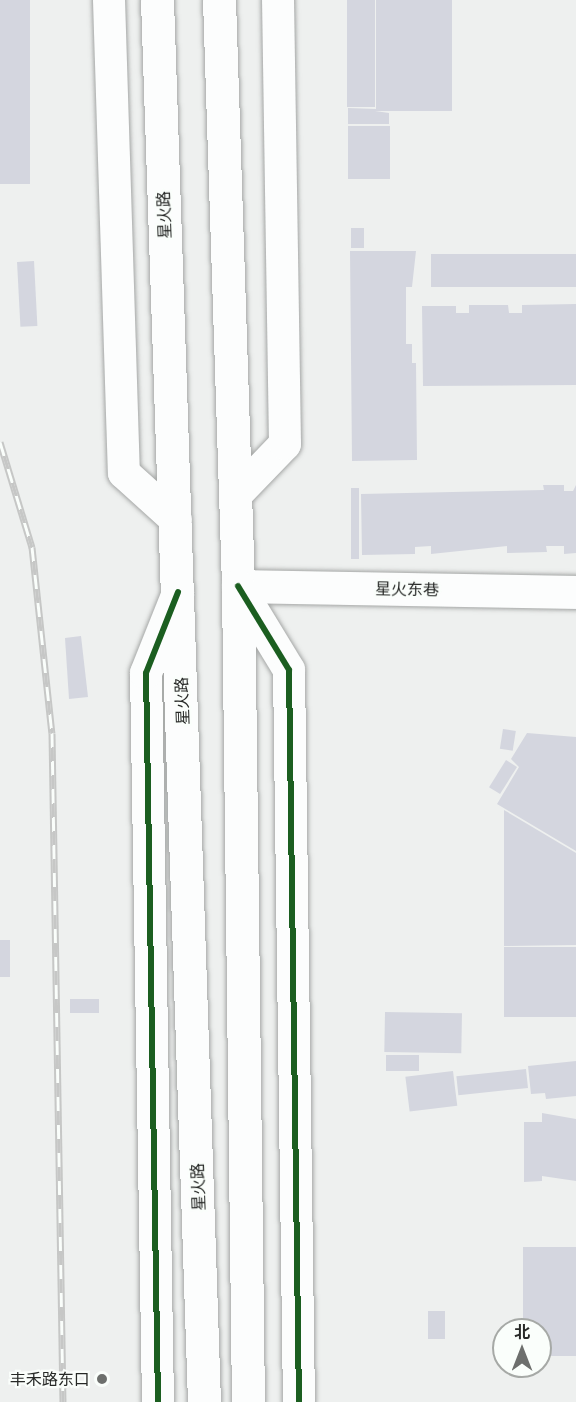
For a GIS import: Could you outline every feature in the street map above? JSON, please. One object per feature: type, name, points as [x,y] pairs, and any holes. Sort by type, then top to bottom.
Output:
[{"type":"main road","name":"星火路","points":[[156,0],[176,520],[204,1402]]},
{"type":"main road","points":[[219,0],[238,586],[248,1402]]},
{"type":"main road","name":"星火东巷","points":[[238,586],[576,592]]},
{"type":"street","points":[[109,0],[124,473],[176,520]]},
{"type":"street","points":[[235,496],[285,444],[278,0]]},
{"type":"street","points":[[238,586],[289,670],[299,1402]]},
{"type":"street","points":[[158,1402],[146,673],[178,592]]},
{"type":"building","points":[[0,0],[30,0],[30,184],[0,184]]},
{"type":"building","points":[[347,0],[375,0],[375,107],[347,107]]},
{"type":"building","points":[[376,0],[452,0],[452,111],[375,111],[389,113],[389,124],[348,124],[348,108],[376,109]]},
{"type":"building","points":[[348,126],[390,126],[390,179],[348,179]]},
{"type":"building","points":[[351,228],[364,228],[364,248],[351,248]]},
{"type":"building","points":[[350,251],[416,251],[412,287],[406,287],[406,344],[412,344],[412,363],[416,363],[417,460],[352,461]]},
{"type":"building","points":[[431,254],[576,254],[576,287],[431,287]]},
{"type":"building","points":[[34,261],[37,326],[20,327],[17,262]]},
{"type":"building","points":[[576,304],[576,385],[423,386],[422,306],[456,306],[456,313],[469,313],[469,305],[508,305],[509,313],[522,313],[522,305]]},
{"type":"building","points":[[543,485],[564,485],[564,491],[573,491],[576,485],[576,553],[564,554],[564,546],[546,546],[547,552],[507,553],[507,546],[431,554],[431,546],[415,547],[415,554],[362,555],[361,494],[544,490]]},
{"type":"building","points":[[351,488],[359,488],[359,559],[351,559]]},
{"type":"building","points":[[81,636],[88,697],[69,699],[65,638]]},
{"type":"building","points":[[503,729],[516,731],[513,751],[500,749]]},
{"type":"building","points":[[527,733],[576,737],[576,851],[497,804],[519,767],[511,759]]},
{"type":"building","points":[[506,760],[517,767],[500,794],[489,787]]},
{"type":"building","points":[[504,810],[576,853],[576,945],[504,946]]},
{"type":"building","points":[[0,940],[10,940],[10,977],[0,977]]},
{"type":"building","points":[[504,947],[576,947],[576,1017],[504,1017]]},
{"type":"building","points":[[70,999],[99,999],[99,1013],[70,1013]]},
{"type":"building","points":[[385,1012],[462,1013],[461,1053],[384,1052]]},
{"type":"building","points":[[386,1055],[419,1055],[419,1071],[386,1071]]},
{"type":"building","points":[[576,1061],[576,1096],[546,1099],[545,1093],[531,1094],[528,1066]]},
{"type":"building","points":[[526,1069],[528,1088],[458,1095],[456,1076]]},
{"type":"building","points":[[453,1071],[457,1106],[410,1112],[405,1077]]},
{"type":"building","points":[[542,1113],[576,1119],[576,1181],[542,1176],[542,1181],[524,1182],[524,1122],[542,1122]]},
{"type":"building","points":[[523,1247],[576,1247],[576,1356],[552,1356],[552,1318],[523,1318]]},
{"type":"building","points":[[428,1311],[445,1311],[445,1339],[428,1339]]},
{"type":"railway","points":[[0,442],[32,547],[52,733],[63,1402]]},
{"type":"cycle path","points":[[238,586],[289,670],[299,1402]]},
{"type":"cycle path","points":[[158,1402],[146,673],[178,592]]},
{"type":"place","name":"丰禾路东口","points":[[102,1379]]}]
